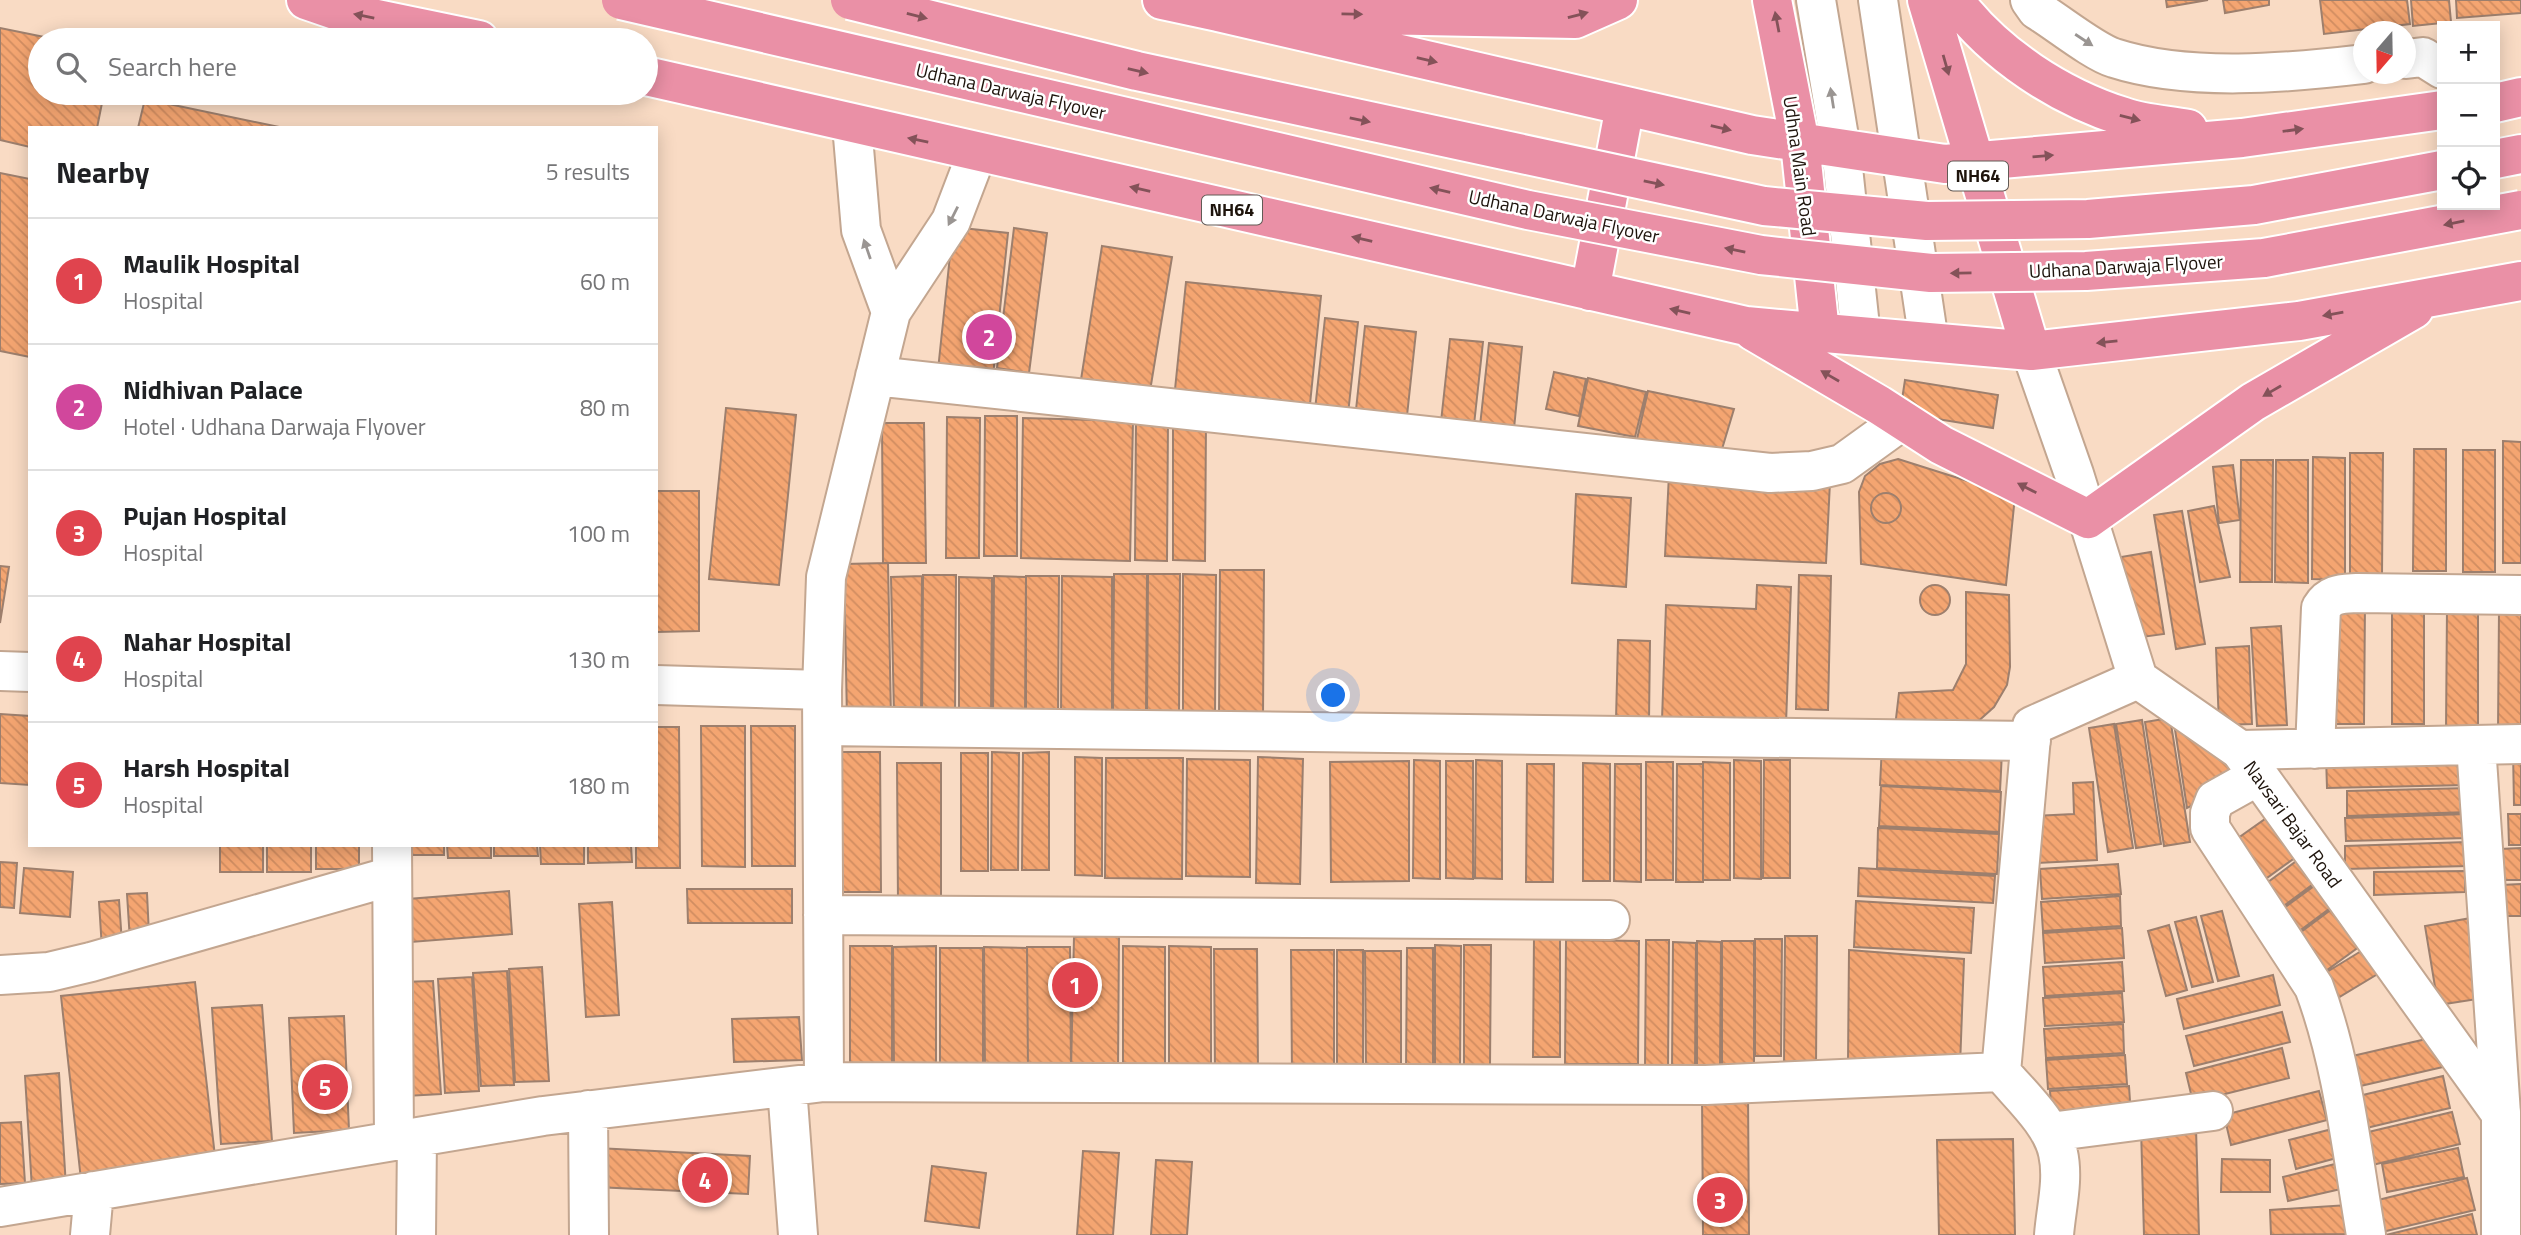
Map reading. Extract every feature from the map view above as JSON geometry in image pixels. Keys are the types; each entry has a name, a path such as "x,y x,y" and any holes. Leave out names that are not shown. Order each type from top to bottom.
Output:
{"highway":[{"path":"306,0 338,11 421,28"},
{"name":"Udhana Darwaja Flyover","path":"621,0 1528,210 1761,255 1931,273 2086,271 2264,258 2521,210"},
{"path":"850,0 1137,71 1764,206 1927,221 2088,219 2254,205 2437,171"},
{"path":"1162,0 1752,135 1945,164 2242,138 2437,111"},
{"path":"1217,12 1575,19 1618,0"},
{"name":"Udhna Main Road","path":"1772,0 1800,143 1819,332"},
{"name":"NH64","path":"658,79 1746,326 2031,351 1927,0"},
{"path":"1954,0 1966,16 2040,80 2125,117 2242,138"},
{"path":"1590,291 1625,106"},
{"path":"2500,158 2521,154"},
{"path":"2031,351 2299,321 2521,281"},
{"path":"1746,326 1941,445 2088,519 2253,402 2437,296"}],"street":[{"path":"1816,0 1841,149 1861,336"},
{"path":"1878,0 1930,342"},
{"path":"2030,0 2038,10 2112,58 2186,71 2292,72 2353,65"},
{"path":"2416,58 2423,57 2437,66"},
{"path":"852,125 861,230 891,313"},
{"path":"824,1082 822,708 826,578 891,313 951,221 978,153"},
{"path":"2031,351 2138,679 2032,726 2001,1072 2050,1132 2058,1151 2060,1173 2054,1235"},
{"path":"875,376 1770,473 1812,471 1842,464 1903,420"},
{"path":"2315,749 2321,608 2326,599 2334,595 2357,593 2521,595"},
{"path":"0,671 28,671"},
{"name":"Navsari Bajar Road","path":"2138,679 2249,763 2501,1114"},
{"path":"658,685 822,708 2031,741"},
{"path":"2366,1235 2343,1101 2322,1008 2314,986 2210,828 2214,800 2249,763 2315,749 2521,744"},
{"path":"2476,745 2501,1114 2501,1235"},
{"path":"0,975 49,972 91,962 392,861 405,1139 416,1235"},
{"path":"823,915 1610,920"},
{"path":"0,1207 588,1110 824,1082 1706,1085 2001,1072"},
{"path":"787,1087 798,1235"},
{"path":"588,1110 589,1235"},
{"path":"2050,1132 2213,1111"},
{"path":"90,1235 94,1191"}],"building":[{"path":"2166,0 2208,0 2167,7"},
{"path":"2223,0 2269,0 2269,5 2225,13"},
{"path":"2320,0 2407,0 2410,21 2353,21 2353,31 2324,34"},
{"path":"2411,0 2449,0 2451,21 2416,26 2416,21 2413,21"},
{"path":"2456,0 2521,0 2521,13 2457,18"},
{"path":"0,28 28,34 28,105 102,105 97,126 28,126 28,147 0,140"},
{"path":"144,105 174,105 274,126 138,126"},
{"path":"0,173 28,179 28,357 0,351"},
{"path":"953,227 1008,233 993,376 938,370"},
{"path":"1014,228 1047,233 1029,373 997,368"},
{"path":"1102,246 1172,257 1149,397 1080,386"},
{"path":"1186,282 1321,296 1309,414 1174,399"},
{"path":"1325,318 1358,322 1348,414 1315,410"},
{"path":"1365,326 1416,332 1406,425 1355,419"},
{"path":"1450,339 1483,342 1473,434 1440,431"},
{"path":"1489,343 1522,347 1513,439 1479,435"},
{"path":"1554,372 1586,379 1579,416 1546,409"},
{"path":"1588,378 1646,392 1635,437 1578,426"},
{"path":"1905,380 1998,395 1993,428 1900,413"},
{"path":"1648,391 1734,409 1719,459 1637,439"},
{"path":"726,408 796,415 779,585 709,579"},
{"path":"985,416 1017,416 1017,556 984,556"},
{"path":"947,417 980,418 979,558 946,558"},
{"path":"1023,418 1133,421 1130,561 1021,558"},
{"path":"1136,420 1168,420 1167,561 1135,560"},
{"path":"1173,421 1206,421 1205,561 1173,560"},
{"path":"882,423 924,423 926,563 883,563"},
{"path":"2503,441 2521,442 2521,563 2503,563"},
{"path":"2414,449 2446,449 2446,571 2413,571"},
{"path":"2463,450 2495,450 2495,572 2463,572"},
{"path":"2350,453 2383,453 2382,575 2350,575"},
{"path":"2313,457 2345,458 2345,580 2312,579"},
{"path":"1898,459 2015,496 2006,585 1861,564 1859,492 1865,476 1880,464"},
{"path":"2241,460 2273,460 2272,582 2240,582"},
{"path":"2276,460 2308,460 2308,583 2275,582"},
{"path":"2233,465 2240,520 2219,523 2213,467"},
{"path":"1669,474 1830,482 1826,563 1665,556"},
{"path":"658,491 699,491 699,631 658,632"},
{"path":"1886,493 1897,497 1901,508 1897,519 1886,523 1875,519 1871,508 1875,497"},
{"path":"1576,494 1631,498 1626,587 1572,583"},
{"path":"2214,506 2230,577 2200,582 2188,511"},
{"path":"2182,511 2205,644 2176,649 2154,515"},
{"path":"2151,552 2164,634 2135,638 2121,557"},
{"path":"888,563 891,719 847,720 844,564"},
{"path":"0,566 9,567 0,623"},
{"path":"1220,570 1264,570 1263,716 1219,716"},
{"path":"1114,574 1147,574 1146,714 1113,714"},
{"path":"1148,574 1180,574 1179,714 1147,714"},
{"path":"1183,574 1216,575 1215,714 1183,714"},
{"path":"923,575 956,575 955,715 922,715"},
{"path":"1799,575 1831,576 1828,710 1796,709"},
{"path":"922,576 921,716 894,715 891,577"},
{"path":"994,576 1026,577 1025,717 993,717"},
{"path":"1026,576 1059,576 1058,716 1026,716"},
{"path":"1062,576 1112,577 1112,716 1061,715"},
{"path":"959,577 992,578 991,717 959,717"},
{"path":"1757,585 1791,587 1786,724 1662,720 1666,605 1756,609"},
{"path":"1935,585 1946,589 1950,600 1946,611 1935,615 1924,611 1920,600 1924,589"},
{"path":"1966,592 2009,595 2010,667 2007,685 1994,707 1974,725 1895,727 1899,693 1953,690 1966,664"},
{"path":"2332,602 2365,602 2364,724 2332,724"},
{"path":"2392,602 2424,602 2424,724 2392,724"},
{"path":"2447,608 2478,608 2478,731 2446,731"},
{"path":"2499,611 2521,611 2521,733 2498,733"},
{"path":"2281,626 2287,725 2257,726 2251,628"},
{"path":"1618,640 1650,641 1649,721 1616,720"},
{"path":"2249,646 2252,724 2219,725 2216,648"},
{"path":"0,714 28,716 28,785 0,783"},
{"path":"2170,718 2190,842 2164,846 2145,722"},
{"path":"2142,720 2161,844 2136,848 2116,724"},
{"path":"2174,723 2250,776 2187,808"},
{"path":"2114,724 2133,848 2108,852 2089,728"},
{"path":"701,726 745,726 745,867 702,866"},
{"path":"751,726 795,726 795,866 752,866"},
{"path":"658,727 679,727 680,868 636,868 636,847 658,847"},
{"path":"1882,746 2002,752 2000,791 1880,785"},
{"path":"2468,750 2468,785 2327,788 2326,756"},
{"path":"2513,751 2521,751 2521,805 2514,805"},
{"path":"837,752 880,752 881,892 837,892"},
{"path":"992,752 1019,753 1018,870 991,870"},
{"path":"1049,752 1049,870 1022,870 1023,753"},
{"path":"961,753 988,753 988,871 961,871"},
{"path":"1075,757 1102,758 1102,876 1075,875"},
{"path":"1258,757 1303,759 1300,884 1256,883"},
{"path":"1106,758 1183,758 1182,879 1105,878"},
{"path":"1187,759 1250,760 1250,877 1186,876"},
{"path":"1414,760 1440,761 1440,879 1413,878"},
{"path":"1476,760 1502,761 1502,879 1475,878"},
{"path":"1734,760 1761,761 1761,879 1734,878"},
{"path":"1764,760 1790,760 1790,878 1763,878"},
{"path":"1409,761 1409,881 1331,882 1330,762"},
{"path":"1446,761 1473,761 1473,879 1446,878"},
{"path":"1646,762 1673,762 1673,880 1646,880"},
{"path":"1703,762 1730,763 1730,880 1703,880"},
{"path":"897,763 941,763 941,903 898,903"},
{"path":"1583,763 1610,764 1610,881 1583,881"},
{"path":"1527,764 1554,764 1553,882 1526,882"},
{"path":"1615,764 1641,764 1641,882 1614,881"},
{"path":"1677,764 1703,764 1703,882 1676,882"},
{"path":"2093,782 2097,860 2037,863 2034,816 2074,814 2073,783"},
{"path":"1881,786 2001,792 1999,832 1879,826"},
{"path":"2469,788 2470,812 2347,816 2347,791"},
{"path":"2275,812 2303,852 2253,888 2224,848"},
{"path":"2468,814 2468,838 2346,841 2345,818"},
{"path":"2508,814 2521,814 2521,845 2509,845"},
{"path":"1878,828 1999,834 1997,874 1877,868"},
{"path":"2467,842 2468,866 2345,869 2345,846"},
{"path":"220,847 263,847 263,872 220,872"},
{"path":"267,847 311,847 311,872 267,872"},
{"path":"316,847 359,847 359,869 316,869"},
{"path":"401,847 444,847 444,855 401,855"},
{"path":"447,847 491,847 491,858 448,858"},
{"path":"494,847 537,847 538,856 494,856"},
{"path":"540,847 584,847 584,864 541,864"},
{"path":"588,847 631,847 632,862 588,863"},
{"path":"2521,848 2521,880 2502,880 2500,849"},
{"path":"2303,856 2320,879 2277,911 2260,888"},
{"path":"0,862 17,863 14,908 0,907"},
{"path":"2118,864 2121,894 2042,899 2040,869"},
{"path":"24,868 73,872 70,917 20,913"},
{"path":"1859,868 1995,876 1993,903 1858,896"},
{"path":"2465,871 2465,892 2374,895 2374,872"},
{"path":"2321,881 2337,903 2294,935 2277,913"},
{"path":"2521,884 2521,916 2502,916 2501,885"},
{"path":"687,889 792,889 792,923 688,923"},
{"path":"509,891 512,934 411,942 408,899"},
{"path":"147,893 149,935 130,941 127,894"},
{"path":"2120,896 2121,926 2043,931 2041,902"},
{"path":"119,900 122,943 102,949 99,902"},
{"path":"1856,901 1974,908 1971,953 1854,947"},
{"path":"612,902 619,1015 586,1017 579,904"},
{"path":"2340,903 2367,941 2323,973 2297,935"},
{"path":"2222,911 2239,976 2218,981 2201,916"},
{"path":"2196,917 2213,982 2192,987 2175,922"},
{"path":"2471,918 2484,998 2438,1005 2425,926"},
{"path":"2169,925 2187,990 2166,996 2148,931"},
{"path":"2122,928 2124,958 2045,963 2043,933"},
{"path":"1119,935 1118,1070 1071,1070 1074,937"},
{"path":"1534,935 1560,935 1560,1057 1533,1057"},
{"path":"1785,936 1817,936 1816,1066 1784,1066"},
{"path":"1755,939 1782,939 1781,1056 1755,1056"},
{"path":"1566,940 1639,941 1638,1064 1565,1064"},
{"path":"1646,940 1669,940 1668,1069 1645,1069"},
{"path":"1697,941 1721,942 1720,1069 1697,1070"},
{"path":"1722,941 1754,941 1754,1072 1722,1071"},
{"path":"1673,942 1696,943 1695,1071 1672,1071"},
{"path":"1435,945 1461,946 1460,1067 1435,1067"},
{"path":"1464,945 1491,945 1490,1066 1464,1066"},
{"path":"2371,945 2386,969 2336,999 2322,975"},
{"path":"850,946 892,946 892,1070 850,1069"},
{"path":"936,946 936,1070 894,1070 893,947"},
{"path":"1123,946 1165,947 1165,1070 1123,1070"},
{"path":"1169,946 1211,947 1211,1070 1169,1070"},
{"path":"984,947 1027,948 1028,1071 985,1071"},
{"path":"1027,947 1070,947 1071,1070 1028,1070"},
{"path":"940,948 983,948 983,1071 940,1071"},
{"path":"1407,948 1433,948 1433,1070 1406,1070"},
{"path":"1214,949 1257,949 1258,1072 1215,1072"},
{"path":"1291,950 1334,950 1334,1073 1292,1073"},
{"path":"1337,950 1363,950 1363,1071 1337,1071"},
{"path":"1849,950 1964,959 1960,1066 1848,1062"},
{"path":"1365,951 1401,951 1401,1071 1366,1071"},
{"path":"2122,962 2124,991 2045,996 2043,967"},
{"path":"542,967 549,1081 515,1082 509,969"},
{"path":"507,971 514,1085 481,1086 473,973"},
{"path":"2273,975 2280,1005 2184,1029 2177,999"},
{"path":"472,977 479,1091 445,1093 438,979"},
{"path":"433,981 441,1094 406,1096 400,982"},
{"path":"195,982 216,1165 81,1180 61,996"},
{"path":"2122,993 2124,1022 2045,1026 2043,998"},
{"path":"262,1005 272,1141 221,1144 212,1008"},
{"path":"2282,1012 2290,1042 2194,1066 2186,1036"},
{"path":"344,1016 349,1130 294,1133 289,1018"},
{"path":"799,1017 802,1060 734,1062 732,1019"},
{"path":"2123,1024 2124,1053 2046,1058 2044,1029"},
{"path":"2435,1037 2443,1067 2356,1087 2348,1057"},
{"path":"2282,1048 2289,1078 2193,1102 2186,1073"},
{"path":"2125,1055 2127,1084 2048,1089 2046,1060"},
{"path":"59,1073 66,1187 32,1189 25,1076"},
{"path":"2443,1076 2450,1108 2358,1130 2350,1098"},
{"path":"2129,1086 2131,1116 2052,1121 2050,1091"},
{"path":"2319,1091 2327,1120 2231,1145 2224,1115"},
{"path":"1702,1093 1748,1093 1749,1235 1703,1235"},
{"path":"2452,1112 2460,1144 2368,1166 2360,1134"},
{"path":"21,1122 25,1183 0,1184 0,1123"},
{"path":"2141,1128 2196,1128 2199,1235 2144,1235"},
{"path":"2336,1128 2344,1156 2296,1169 2289,1140"},
{"path":"2013,1139 2015,1235 1939,1235 1937,1140"},
{"path":"597,1148 750,1156 748,1194 595,1187"},
{"path":"2458,1148 2464,1177 2387,1192 2382,1164"},
{"path":"1083,1151 1119,1153 1113,1235 1077,1235"},
{"path":"2222,1159 2270,1160 2270,1192 2221,1192"},
{"path":"1156,1160 1192,1162 1187,1235 1151,1235"},
{"path":"2335,1164 2341,1189 2288,1201 2283,1177"},
{"path":"932,1166 986,1173 979,1228 925,1221"},
{"path":"2467,1178 2475,1210 2382,1232 2374,1201"},
{"path":"2348,1205 2350,1234 2271,1235 2270,1210"},
{"path":"2472,1214 2477,1235 2386,1235"}],"place":[{"name":"Nidhivan Palace","path":"989,337"},
{"name":"Maulik Hospital","path":"1075,985"},
{"name":"Harsh Hospital","path":"325,1087"},
{"name":"Nahar Hospital","path":"705,1180"},
{"name":"Pujan Hospital","path":"1720,1200"}]}
